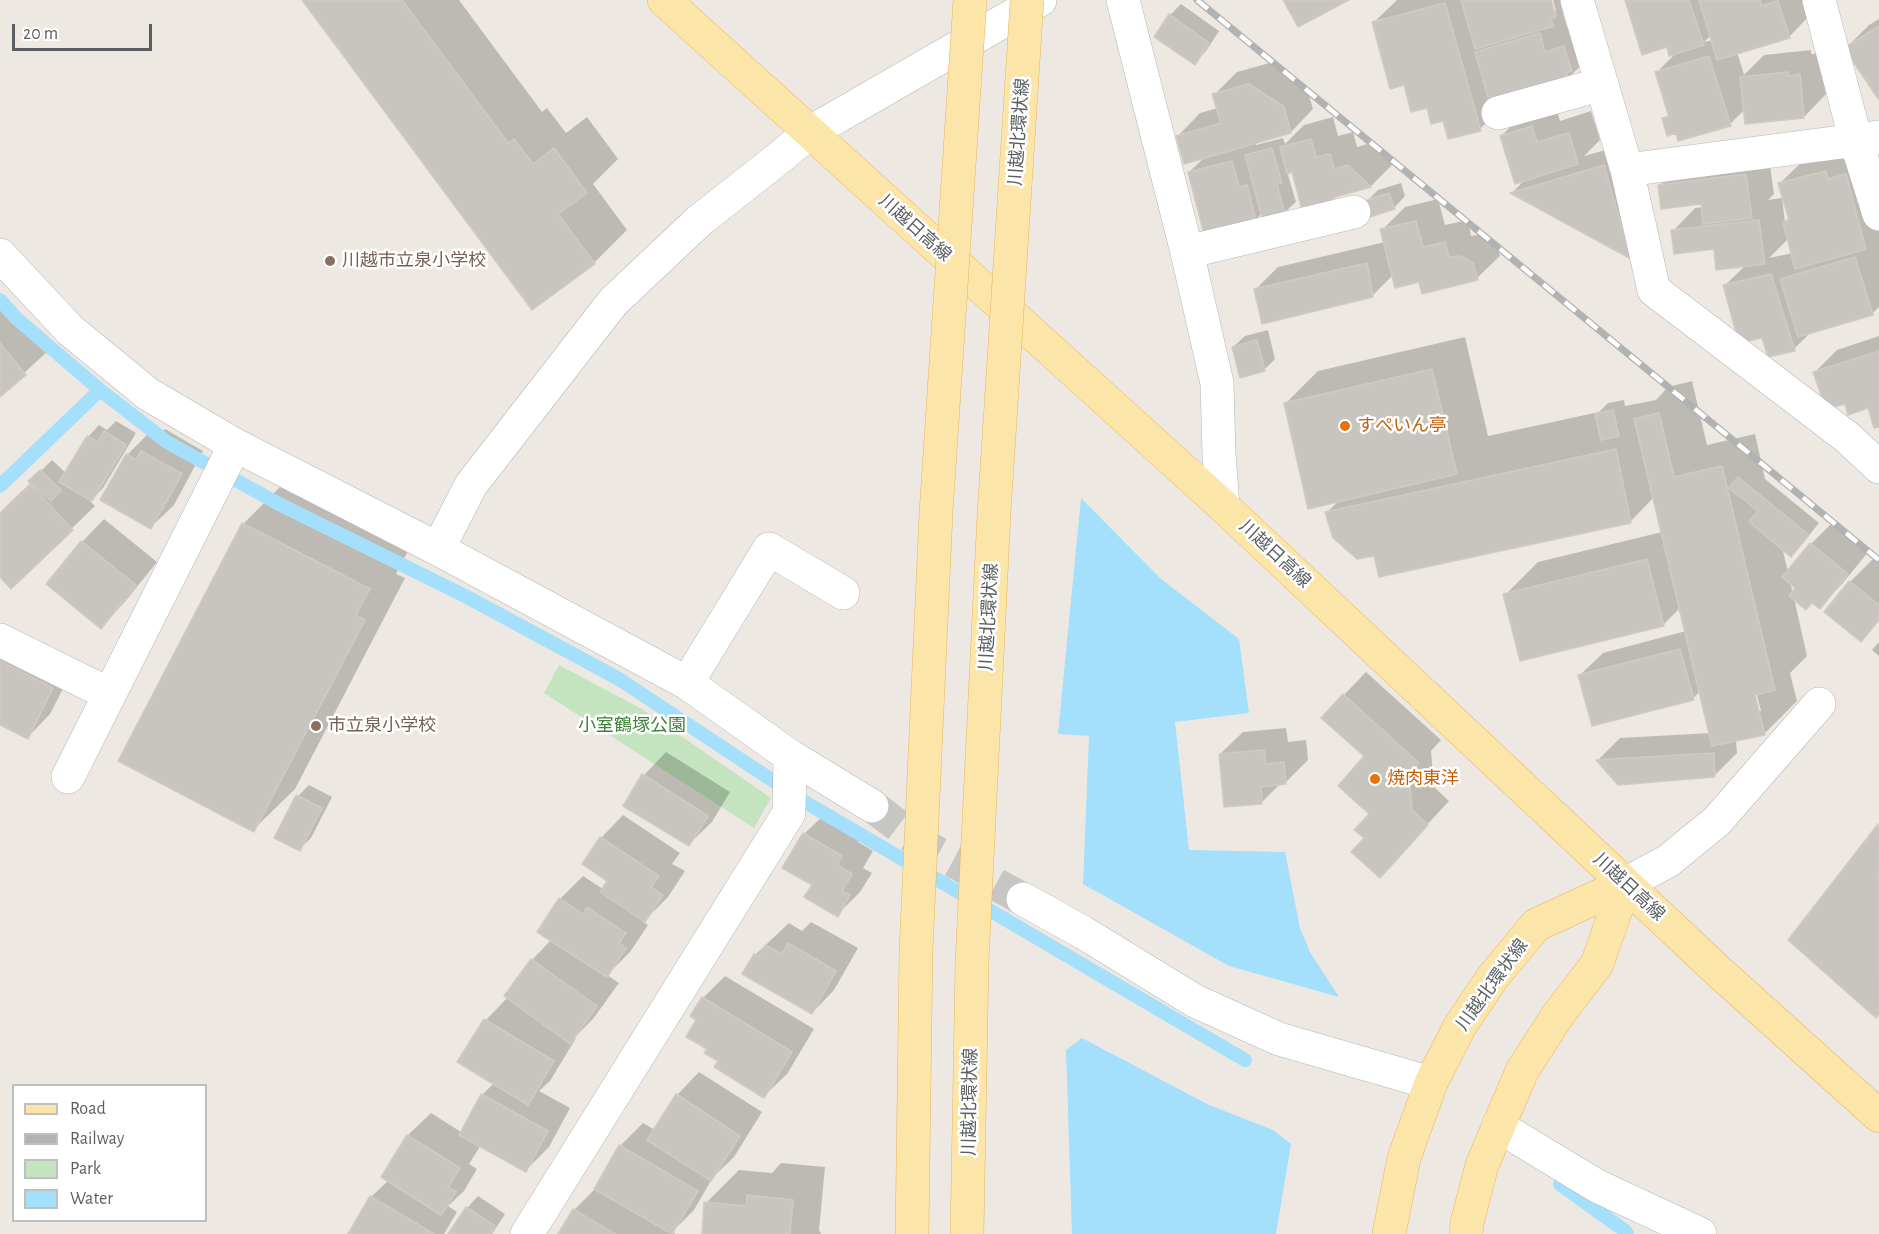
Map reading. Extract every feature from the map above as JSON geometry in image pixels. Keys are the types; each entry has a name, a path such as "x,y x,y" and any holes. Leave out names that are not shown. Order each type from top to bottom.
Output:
{"main road":[{"name":"川越日高線","path":"664,0 1223,506 1717,970 1879,1116"},
{"path":"912,1234 916,951 936,513 970,0"},
{"name":"川越北環状線","path":"967,1234 972,962 994,514 1028,0"},
{"path":"1466,1234 1482,1165 1522,1071 1558,1015 1597,963 1625,884"},
{"name":"川越北環状線","path":"1389,1234 1404,1158 1431,1083 1460,1026 1473,1006 1493,977 1536,925 1625,884"}],"street":[{"path":"438,549 471,485 613,302 699,220 809,133 1040,0"},
{"path":"1123,0 1187,252 1217,383 1223,506"},
{"path":"1577,0 1627,170 1654,290 1848,438 1879,467"},
{"path":"1819,0 1868,139 1879,214"},
{"path":"1498,113 1602,84"},
{"path":"1627,170 1868,139"},
{"path":"1187,252 1354,212"},
{"path":"0,255 70,330 148,394 235,446 438,549 687,683 790,756 872,806"},
{"path":"68,777 235,446"},
{"path":"687,683 769,549 843,593"},
{"path":"0,639 110,694"},
{"path":"1625,884 1668,861 1717,821 1819,704"},
{"path":"527,1234 789,813 790,756"},
{"path":"1023,899 1084,933 1195,1001 1279,1039 1431,1083"},
{"path":"1498,1126 1597,1186 1700,1234"}],"green space":[{"name":"小室鶴塚公園","path":"559,665 642,709 771,798 754,828 544,693"}],"water":[{"path":"1081,498 1161,579 1239,639 1249,713 1175,722 1189,850 1285,852 1300,928 1310,952 1339,997 1229,966 1083,884 1089,736 1058,734"},
{"path":"1082,1038 1209,1105 1273,1130 1291,1144 1276,1234 1072,1234 1066,1050"}],"building":[{"path":"302,0 402,0 508,143 514,139 533,164 554,148 587,193 558,214 595,264 532,310"},
{"path":"1283,0 1349,0 1298,27"},
{"path":"1461,0 1551,0 1556,17 1551,19 1554,26 1475,49"},
{"path":"1625,0 1689,0 1704,45 1669,56 1667,47 1642,55"},
{"path":"1699,0 1760,0 1761,6 1778,1 1790,38 1717,60"},
{"path":"1445,3 1481,131 1448,139 1443,121 1431,124 1427,108 1411,112 1404,85 1390,89 1372,22"},
{"path":"1169,14 1209,43 1195,65 1154,37"},
{"path":"1879,26 1879,100 1844,48"},
{"path":"1540,33 1545,52 1564,46 1572,71 1567,72 1569,80 1490,104 1475,52"},
{"path":"1709,56 1731,126 1678,141 1676,133 1667,136 1662,118 1669,117 1655,72"},
{"path":"1788,72 1789,76 1800,74 1804,118 1745,124 1740,77"},
{"path":"1249,84 1284,107 1291,133 1184,164 1176,136 1221,123 1212,94"},
{"path":"1532,126 1537,142 1569,133 1578,164 1515,184 1500,136"},
{"path":"1311,139 1316,157 1330,154 1334,169 1348,165 1371,187 1332,198 1333,202 1302,210 1292,172 1287,174 1280,147"},
{"path":"1272,148 1282,183 1277,184 1285,214 1263,221 1245,155"},
{"path":"1232,161 1239,187 1247,185 1256,221 1204,234 1188,172"},
{"path":"1604,165 1631,259 1510,193"},
{"path":"1826,171 1828,179 1846,174 1866,249 1795,269 1783,222 1789,220 1778,183"},
{"path":"1746,174 1752,218 1703,224 1701,204 1661,209 1658,185"},
{"path":"1389,193 1395,209 1370,217 1365,201"},
{"path":"1759,220 1765,264 1716,270 1714,249 1674,254 1671,230"},
{"path":"1416,221 1423,247 1445,242 1449,257 1460,256 1473,263 1478,280 1422,294 1419,282 1395,288 1380,229"},
{"path":"1855,257 1873,315 1798,337 1780,279"},
{"path":"1367,263 1373,297 1262,324 1254,289"},
{"path":"1771,274 1795,351 1768,357 1762,338 1739,343 1723,285"},
{"path":"1257,340 1265,371 1240,378 1232,347"},
{"path":"0,343 26,375 0,397"},
{"path":"1879,351 1879,427 1874,428 1868,408 1848,415 1845,404 1826,409 1813,372"},
{"path":"1432,369 1457,474 1308,509 1284,403"},
{"path":"1613,410 1619,436 1601,440 1595,414"},
{"path":"1659,413 1674,477 1722,466 1775,690 1755,695 1765,735 1712,746 1634,419"},
{"path":"104,431 126,445 92,501 59,482 87,436 98,442"},
{"path":"1616,449 1631,523 1379,577 1374,556 1357,559 1333,538 1325,512"},
{"path":"141,451 182,474 151,529 100,500 126,454 136,460"},
{"path":"40,470 61,490 51,501 28,481"},
{"path":"1738,477 1809,535 1791,557 1749,522 1758,511 1729,488"},
{"path":"30,484 73,530 11,589 0,577 0,513"},
{"path":"242,523 370,589 356,615 365,620 254,832 118,761"},
{"path":"81,541 136,585 101,629 46,584"},
{"path":"1810,543 1848,574 1820,609 1812,603 1806,610 1789,596 1795,588 1782,577"},
{"path":"1647,559 1664,626 1520,661 1503,594"},
{"path":"1849,581 1879,605 1879,620 1861,642 1824,612"},
{"path":"1680,649 1694,700 1592,726 1578,675"},
{"path":"0,661 53,688 28,739 0,725"},
{"path":"1343,694 1419,763 1409,775 1412,810 1428,825 1380,878 1351,852 1364,838 1354,830 1369,814 1338,786 1364,756 1321,718"},
{"path":"1264,750 1266,764 1284,762 1286,784 1261,787 1262,804 1224,807 1219,754"},
{"path":"1714,753 1715,777 1618,785 1596,760"},
{"path":"642,774 708,816 689,846 623,806"},
{"path":"296,795 322,808 300,851 274,838"},
{"path":"1878,824 1879,1014 1876,1018 1788,940"},
{"path":"803,833 842,856 837,865 852,874 842,891 850,895 838,917 804,897 812,885 782,868"},
{"path":"600,837 659,876 651,887 663,895 645,922 600,892 607,881 582,864"},
{"path":"559,898 583,914 587,907 626,933 619,943 626,948 607,977 537,932"},
{"path":"788,943 836,971 812,1014 742,974 754,954 759,956 765,945 782,954"},
{"path":"531,959 597,1006 570,1044 504,996"},
{"path":"702,997 792,1052 764,1098 714,1067 718,1061 704,1053 707,1049 686,1037 696,1020 690,1016"},
{"path":"484,1019 554,1061 528,1105 457,1062"},
{"path":"481,1094 548,1131 526,1172 459,1135"},
{"path":"676,1094 740,1136 711,1181 647,1140"},
{"path":"407,1135 460,1168 448,1187 456,1192 441,1215 381,1177"},
{"path":"619,1145 698,1191 672,1234 594,1189"},
{"path":"747,1195 793,1200 790,1234 702,1234 704,1202 746,1206"},
{"path":"370,1196 434,1234 348,1234"},
{"path":"466,1207 495,1226 490,1234 448,1234"},
{"path":"573,1209 615,1234 558,1234"}],"waterway":[{"path":"0,300 16,318 100,390 167,442 277,503 467,597 619,679 805,802 1245,1060"},
{"path":"0,486 100,390"},
{"path":"1560,1184 1627,1234"}],"tunnel":[{"path":"872,806 925,846 1023,899"}],"railway":[{"path":"1197,0 1879,560"}],"place":[{"name":"川越市立泉小学校","path":"330,261"},
{"name":"すぺいん亭","path":"1345,426"},
{"name":"市立泉小学校","path":"316,726"},
{"name":"焼肉東洋","path":"1375,779"}]}
